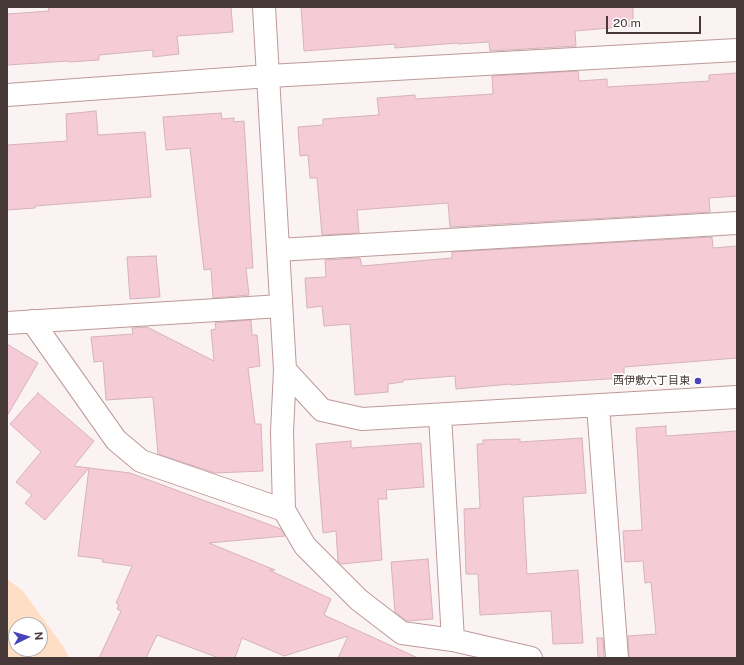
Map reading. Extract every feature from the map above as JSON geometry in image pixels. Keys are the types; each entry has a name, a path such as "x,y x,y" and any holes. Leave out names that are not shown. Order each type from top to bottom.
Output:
{"street":[{"path":"264,7 285,370 282,432 284,510 305,546 359,600 402,633 453,640 532,658"},
{"path":"7,95 268,76 737,50"},
{"path":"278,250 737,223"},
{"path":"7,323 281,306"},
{"path":"32,321 116,440 141,461 284,510"},
{"path":"285,370 322,410 362,419 737,397"},
{"path":"598,406 617,658"},
{"path":"440,415 453,640"}],"shaded area":[{"path":"7,579 22,590 42,617 8,617 8,657 48,657 48,626 63,646 69,658 7,658"}],"building":[{"path":"48,7 231,7 233,32 177,36 179,54 153,57 153,50 99,55 99,60 7,65 7,14 49,11"},
{"path":"301,7 633,7 633,26 575,31 576,46 490,51 489,42 395,48 395,44 304,51"},
{"path":"578,71 579,81 607,79 607,87 709,81 709,75 737,73 737,196 709,198 710,212 450,227 448,203 357,210 359,233 322,235 317,178 310,178 308,155 300,156 298,127 323,125 323,119 379,115 377,98 415,95 415,99 493,94 492,76"},
{"path":"96,111 98,135 145,132 151,197 35,206 35,208 7,210 7,145 67,141 66,114"},
{"path":"221,113 222,119 234,118 234,122 244,121 253,268 246,268 249,295 213,298 211,269 204,270 190,148 166,150 163,117"},
{"path":"712,237 713,248 737,246 737,358 624,367 624,378 511,384 456,389 455,376 403,380 403,382 388,384 388,392 355,395 350,324 324,326 322,306 307,308 305,278 326,277 325,260 360,258 362,266 452,258 452,252"},
{"path":"156,256 160,297 130,299 127,257"},
{"path":"251,320 252,335 257,335 260,366 248,368 255,424 261,424 263,471 215,473 158,454 153,397 106,400 103,361 94,362 91,337 133,334 132,328 147,327 214,361 211,330 216,329 215,323"},
{"path":"7,344 38,363 7,416"},
{"path":"38,393 94,441 74,466 89,468 45,520 25,503 32,495 16,482 41,452 10,424"},
{"path":"666,426 666,436 737,431 737,658 629,658 628,636 656,634 651,582 645,583 643,561 625,562 623,531 642,530 636,428"},
{"path":"582,438 586,493 523,497 527,574 578,570 583,643 553,644 551,611 480,615 478,574 466,574 464,509 480,508 477,444 483,444 483,440 520,439 520,442"},
{"path":"351,441 351,448 421,443 424,487 386,490 387,499 378,499 382,560 341,564 338,562 336,531 323,533 316,444"},
{"path":"89,468 130,473 281,529 285,536 209,543 275,570 269,570 331,599 324,615 418,658 338,658 348,636 284,656 242,638 235,658 219,658 157,635 146,658 99,658 121,611 117,609 119,605 116,603 132,566 102,562 103,559 78,556"},
{"path":"428,559 433,619 407,621 395,612 391,562"},
{"path":"597,638 603,638 604,658 598,658"}],"place":[{"name":"西伊敷六丁目東","path":"698,381"}]}
